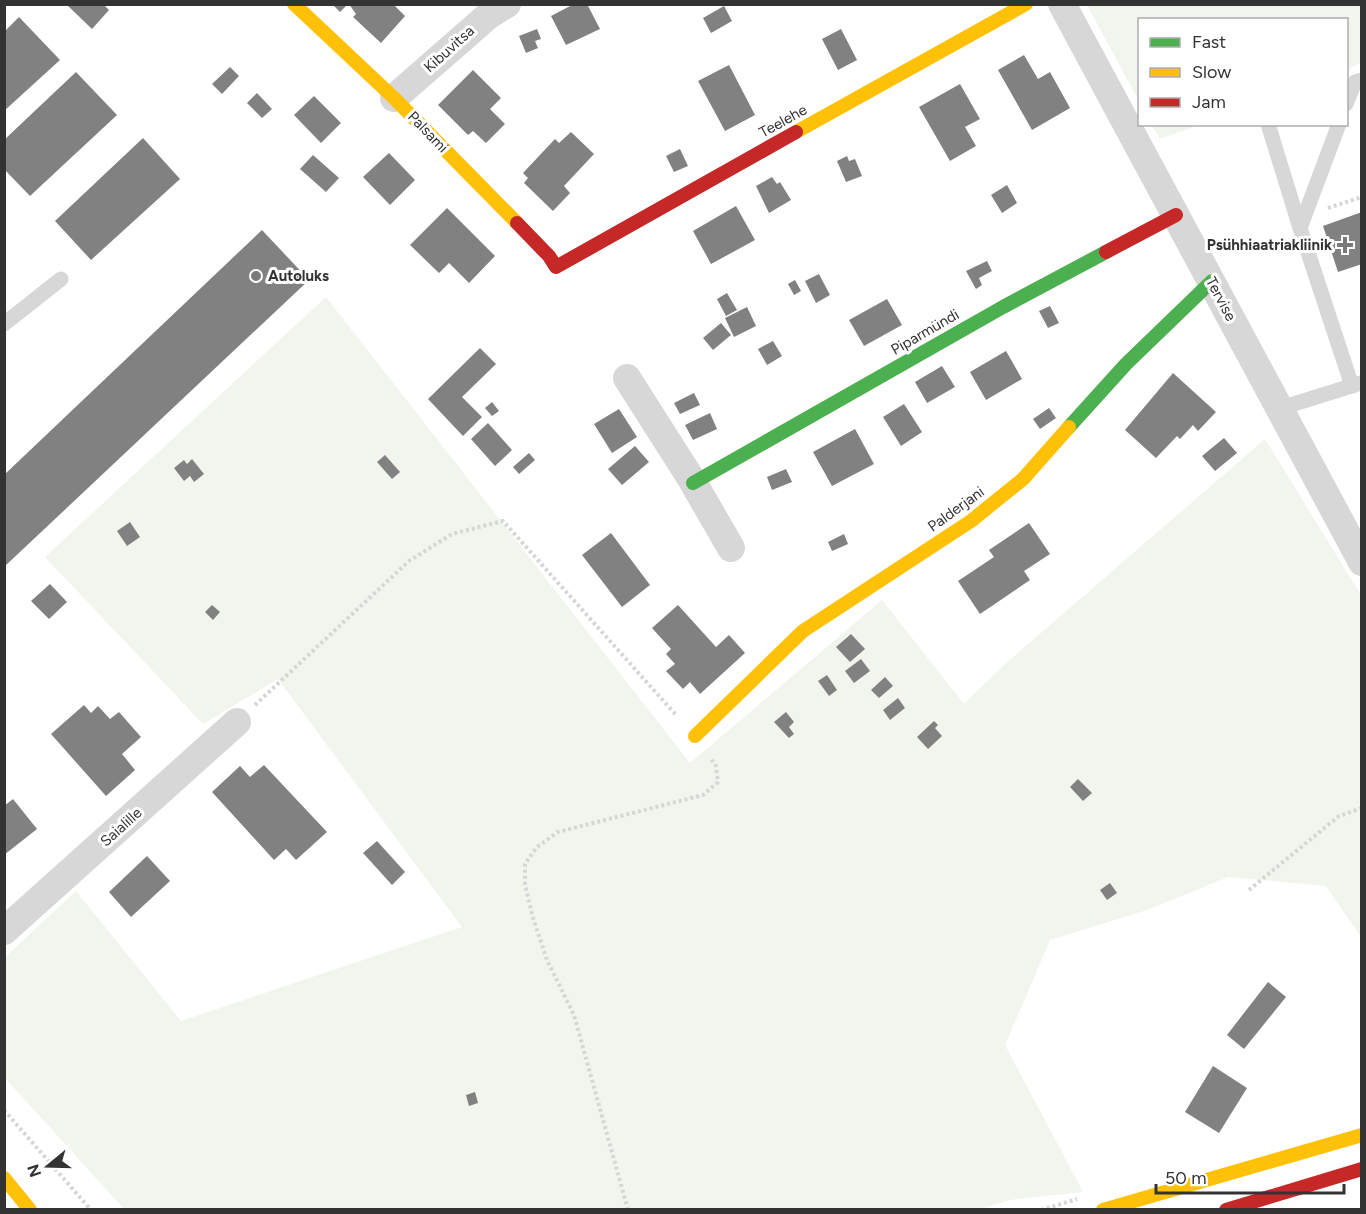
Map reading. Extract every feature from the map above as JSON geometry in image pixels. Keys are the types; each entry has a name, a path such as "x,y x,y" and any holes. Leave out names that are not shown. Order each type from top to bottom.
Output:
{"main road":[{"name":"Palsami","path":"294,4 394,98 549,256 556,267"},
{"name":"Teelehe","path":"556,267 1026,4"},
{"name":"Piparmündi","path":"693,483 1003,307 1176,215"},
{"name":"Palderjani","path":"695,736 803,631 971,521 1023,479 1126,364 1212,280"},
{"path":"1103,1209 1362,1135"},
{"path":"1226,1209 1362,1169"},
{"path":"4,1178 26,1204 34,1209"}],"street":[{"name":"Kibuvitsa","path":"394,98 489,15 507,4"},
{"name":"Tervise","path":"1062,4 1358,545"},
{"path":"627,378 731,548"},
{"name":"Saialille","path":"4,931 237,722"}],"lane":[{"path":"1348,101 1354,83"},
{"path":"1269,126 1357,385 1281,408"},
{"path":"1302,222 1338,126"},
{"path":"4,324 61,279"}],"path":[{"path":"1302,222 1362,197"},
{"path":"237,722 409,561 452,534 503,521 695,736 716,766 717,782 704,795 558,832 537,847 525,864 525,885 533,918 548,960 574,1015 628,1209"},
{"path":"1249,890 1339,816 1362,808"},
{"path":"4,1110 91,1209"}],"shaded area":[{"path":"1087,5 1361,5 1361,63 1348,69 1348,18 1138,18 1138,99"},
{"path":"1153,126 1195,126 1160,139"},
{"path":"326,297 690,763 882,600 964,704 1004,665 1265,439 1361,595 1361,937 1326,886 1228,877 1147,910 1050,940 1005,1045 1083,1192 1010,1200 977,1210 124,1209 5,1078 4,958 76,891 181,1021 462,927 278,679 203,724 45,557"}],"building":[{"path":"66,4 103,4 109,10 92,29"},
{"path":"349,4 393,4 405,16 381,43 353,17 356,14"},
{"path":"574,4 587,4 600,29 566,45 551,16"},
{"path":"333,5 347,5 340,12"},
{"path":"724,6 732,21 711,33 703,18"},
{"path":"19,17 60,60 4,111 4,32"},
{"path":"537,29 541,39 535,41 538,48 526,53 519,36"},
{"path":"841,29 857,60 838,70 822,39"},
{"path":"1024,55 1038,79 1050,72 1070,108 1032,130 998,70"},
{"path":"729,65 755,115 725,131 698,81"},
{"path":"230,67 239,76 222,94 212,84"},
{"path":"473,70 501,98 490,109 505,124 486,143 473,131 468,135 438,105"},
{"path":"76,72 117,115 30,196 4,169 4,140"},
{"path":"960,84 980,119 965,127 976,146 950,161 919,107"},
{"path":"257,93 272,109 262,118 247,103"},
{"path":"314,96 341,123 321,143 294,115"},
{"path":"571,132 594,154 564,186 570,193 553,211 524,183 528,178 523,173 555,139 559,143"},
{"path":"143,138 180,179 91,260 55,221"},
{"path":"680,149 688,166 674,172 666,156"},
{"path":"389,153 415,180 390,205 363,177"},
{"path":"313,155 339,178 326,192 300,169"},
{"path":"847,156 849,161 855,159 862,176 846,182 837,161"},
{"path":"772,177 777,184 780,182 791,200 769,213 756,186"},
{"path":"1007,185 1017,203 1002,213 991,195"},
{"path":"736,206 755,240 711,264 693,231"},
{"path":"447,208 495,256 469,283 449,263 439,273 410,245"},
{"name":"Psühhiaatriakliinik","path":"1362,212 1362,264 1338,272 1323,226"},
{"path":"262,230 309,280 4,567 4,475"},
{"path":"987,261 992,271 979,278 982,285 976,289 966,271"},
{"path":"819,274 830,295 816,303 805,281"},
{"path":"795,280 801,291 794,295 788,284"},
{"path":"727,293 737,310 726,316 717,299"},
{"path":"887,299 902,325 864,346 849,320"},
{"path":"1050,306 1059,323 1048,328 1039,311"},
{"path":"747,307 756,326 734,337 725,318"},
{"path":"721,323 731,335 713,350 703,338"},
{"path":"773,341 782,356 767,365 758,349"},
{"path":"480,348 496,364 462,397 482,417 463,436 428,399"},
{"path":"1006,351 1022,379 986,400 970,372"},
{"path":"942,366 955,387 927,403 915,382"},
{"path":"1173,373 1216,412 1198,431 1193,425 1180,439 1177,436 1156,458 1125,430"},
{"path":"694,393 700,405 680,414 674,403"},
{"path":"492,402 499,411 492,416 485,408"},
{"path":"904,404 922,432 901,446 883,417"},
{"path":"1049,408 1056,418 1040,429 1033,419"},
{"path":"619,409 637,437 612,453 594,424"},
{"path":"710,413 717,429 693,440 685,425"},
{"path":"488,423 512,450 495,466 471,439"},
{"path":"855,429 874,464 832,486 813,452"},
{"path":"1224,438 1237,453 1215,471 1202,456"},
{"path":"635,446 649,462 622,485 608,469"},
{"path":"529,453 535,460 519,474 513,467"},
{"path":"385,455 400,472 392,479 377,462"},
{"path":"192,459 204,474 194,482 190,476 184,481 174,468 184,460 187,464"},
{"path":"786,469 792,482 772,490 767,477"},
{"path":"130,522 140,537 127,546 117,531"},
{"path":"1029,523 1050,554 1024,571 1030,580 980,614 958,581 994,557 989,550"},
{"path":"611,533 650,585 622,607 582,555"},
{"path":"844,534 848,544 832,551 828,542"},
{"path":"50,584 67,602 49,619 31,601"},
{"path":"212,605 220,612 213,620 205,612"},
{"path":"678,605 716,647 729,635 745,653 700,694 690,682 683,689 666,671 675,664 666,654 671,649 652,628"},
{"path":"851,634 865,649 850,662 836,647"},
{"path":"861,659 870,671 854,683 845,671"},
{"path":"827,675 837,690 829,696 818,681"},
{"path":"885,677 893,686 879,698 871,690"},
{"path":"898,698 905,708 890,720 883,710"},
{"path":"84,705 91,713 98,706 110,719 119,712 141,737 122,754 135,770 106,796 51,734"},
{"path":"786,712 794,722 789,727 794,734 789,738 774,722"},
{"path":"934,721 938,725 935,728 942,736 928,749 917,737"},
{"path":"264,765 327,832 296,860 286,849 274,860 212,792 240,766 250,777"},
{"path":"1078,779 1092,793 1083,801 1070,787"},
{"path":"13,799 37,829 4,855 4,806"},
{"path":"377,841 405,872 392,885 363,853"},
{"path":"147,856 170,881 131,917 109,892"},
{"path":"1110,883 1117,893 1107,900 1100,890"},
{"path":"1268,982 1286,997 1244,1049 1227,1035"},
{"path":"1213,1066 1247,1088 1219,1133 1185,1112"},
{"path":"475,1092 478,1103 469,1106 466,1095"}],"traffic: fast":[{"path":"693,483 1003,307 1106,252"},
{"path":"1069,427 1126,364 1212,281"}],"traffic: slow":[{"path":"294,4 394,98 517,223"},
{"path":"796,132 1026,4"},
{"path":"695,736 803,631 971,521 1023,479 1069,427"},
{"path":"1103,1210 1362,1135"},
{"path":"4,1178 30,1210"}],"traffic: jam":[{"path":"517,223 549,256 556,267 796,132"},
{"path":"1106,252 1176,215"},
{"path":"1226,1210 1362,1169"}],"place":[{"name":"Psühhiaatriakliinik","path":"1345,245"},
{"name":"Autoluks","path":"256,276"}]}
